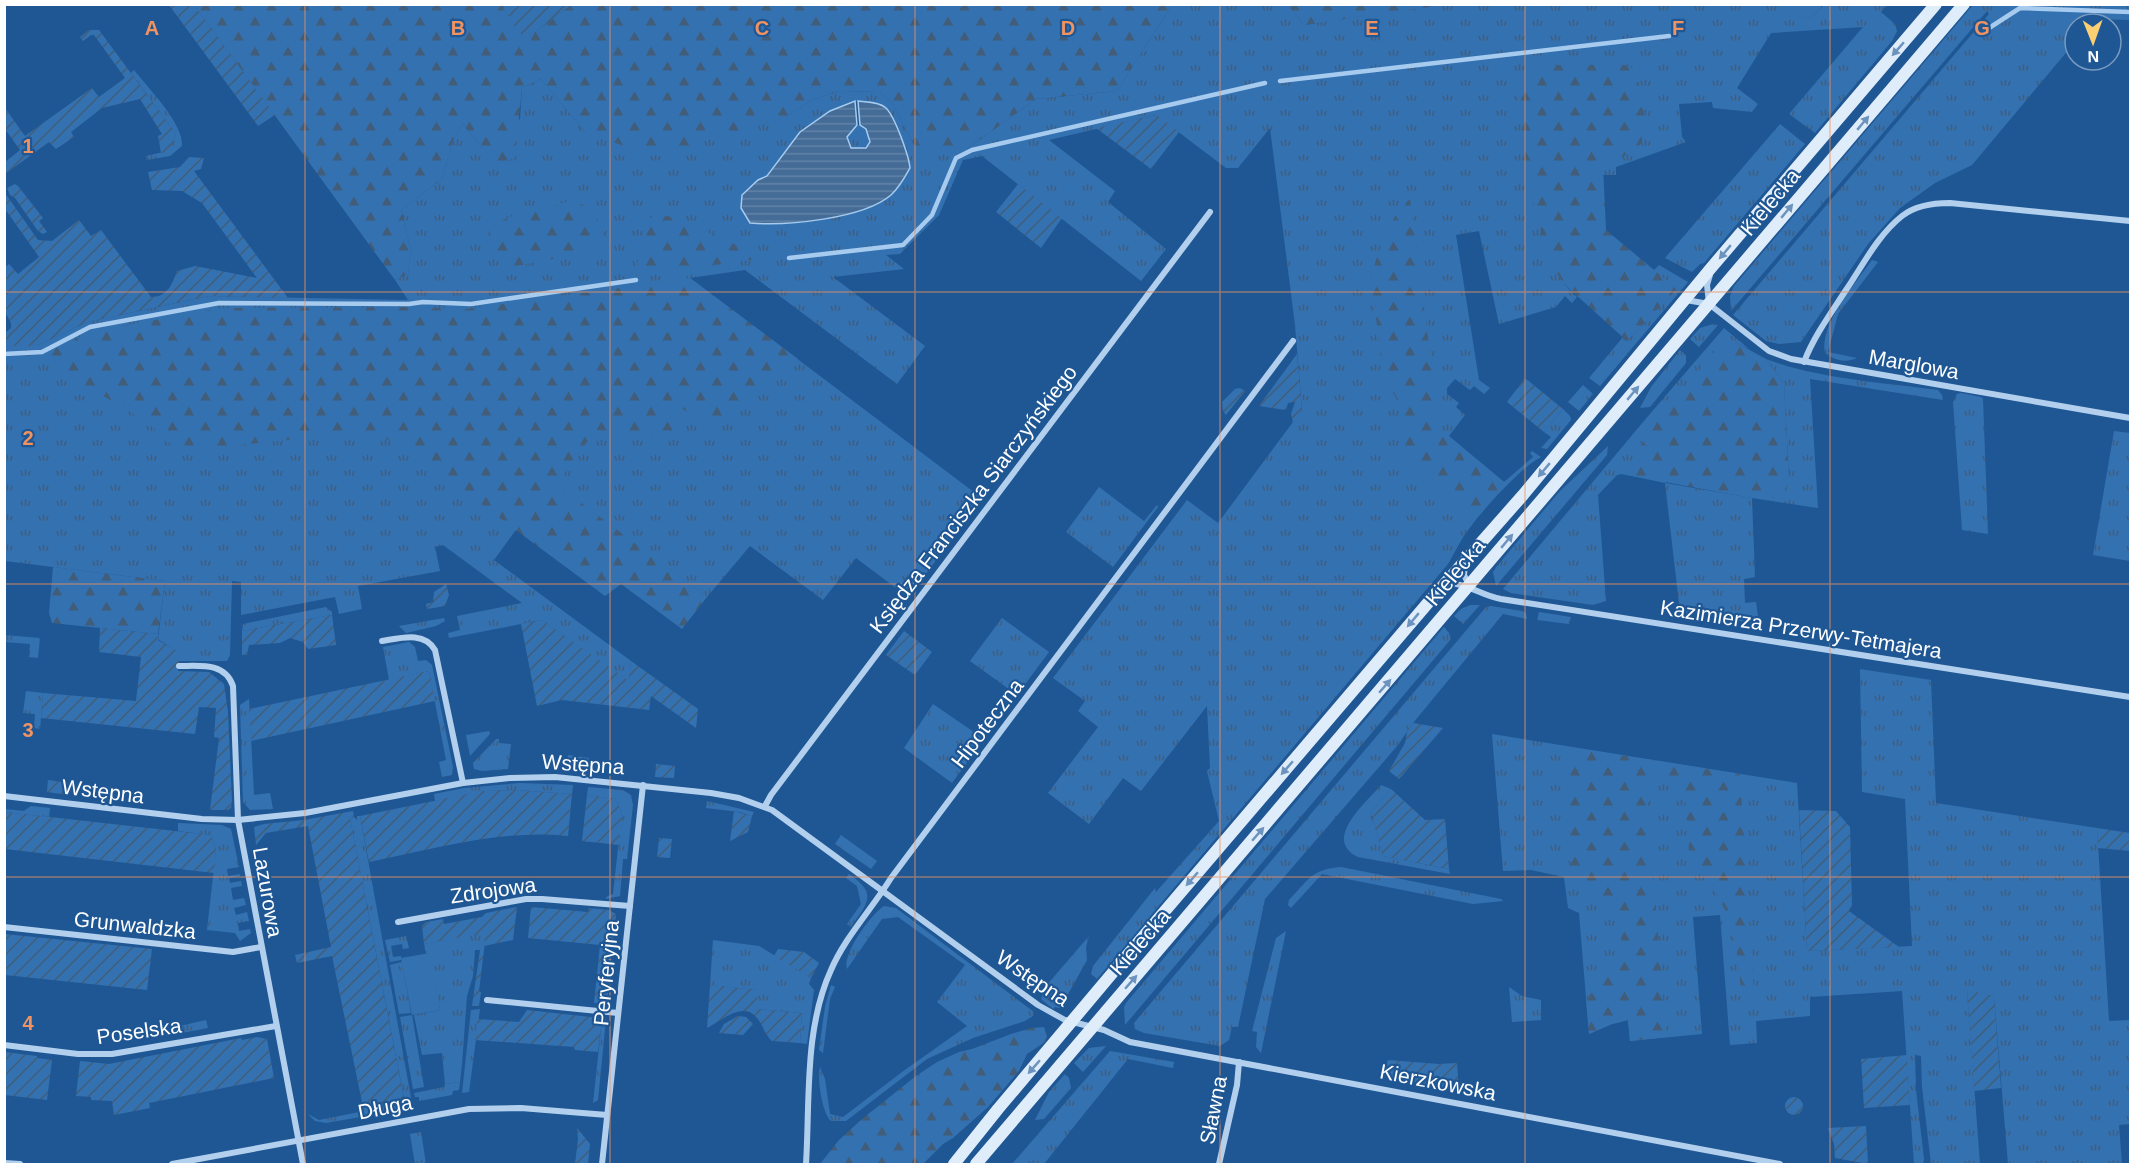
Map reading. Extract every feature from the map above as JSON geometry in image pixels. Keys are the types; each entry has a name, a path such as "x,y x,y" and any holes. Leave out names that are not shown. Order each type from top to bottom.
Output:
{"main road":[{"name":"Kielecka","path":"954,1164 1141,939 1523,495 1711,268 1936,4"},
{"name":"Kielecka","path":"976,1164 1964,4"}],"street":[{"path":"1804,362 1815,338 1874,247 1902,216 1913,209 1936,203 1950,203 2130,221"},
{"name":"Księdza Franciszka Siarczyńskiego","path":"765,806 792,766 1210,212"},
{"path":"1709,304 1707,285 1711,268"},
{"name":"Marglowa","path":"1686,300 1709,304 1769,351 1780,356 2130,418"},
{"name":"Hipoteczna","path":"806,1164 812,1046 820,996 839,953 891,878 1293,341"},
{"path":"1466,560 1464,575 1469,586"},
{"name":"Kazimierza Przerwy-Tetmajera","path":"1445,583 1469,586 1479,593 1501,599 2130,697"},
{"path":"382,641 418,637 429,641 435,650 463,783"},
{"name":"Lazurowa","path":"179,666 217,667 223,670 231,680 238,820 303,1164"},
{"name":"Wstępna","path":"4,796 192,818 238,820 305,813 463,783 510,778 555,777 728,795 772,810 1038,1005 1072,1023 1093,1027"},
{"name":"Peryferyjna","path":"602,1164 643,785"},
{"name":"Zdrojowa","path":"398,922 526,899 630,906"},
{"name":"Grunwaldzka","path":"4,927 233,952 261,947"},
{"path":"487,1000 618,1013"},
{"name":"Poselska","path":"4,1045 78,1054 112,1054 276,1026"},
{"name":"Kierzkowska","path":"1093,1027 1130,1042 1780,1164"},
{"name":"Sławna","path":"1220,1164 1237,1085 1239,1062"},
{"name":"Długa","path":"172,1164 469,1109 497,1107 607,1115"},
{"path":"4,1163 20,1164"}],"green space":[{"path":"1443,4 1788,5 1784,20 1812,17 1824,5 1888,4 1881,12 1895,24 1897,31 1892,41 1815,133 1789,114 1863,27 1771,33 1737,88 1758,104 1752,112 1713,108 1712,102 1679,104 1682,137 1686,142 1616,167 1616,175 1603,175 1603,166 1525,167 1563,283 1577,297 1572,303 1565,296 1556,307 1499,324 1479,231 1456,235 1479,380 1490,388 1484,394 1474,386 1470,390 1455,379 1447,388 1447,394 1459,403 1456,407 1465,415 1449,436 1504,482 1533,457 1530,453 1532,451 1541,457 1510,482 1487,507 1468,530 1448,564 1097,979 1091,974 1093,966 1155,888 1156,892 1219,821 1207,771 1210,768 1207,706 1141,791 1123,778 1089,824 1048,793 1098,727 1078,711 1085,701 1053,678 1187,500 1218,523 1302,410 1295,325 1270,128 1238,168 1226,168 1156,115 1049,140 1115,191 1108,202 1166,249 1141,281 982,156 963,160 939,215 900,254 886,255 904,269 833,277 925,346 897,384 745,270 690,278 983,499 908,597 856,558 823,600 750,546 707,597 573,498 515,531 494,560 631,661 629,682 542,620 449,638 448,633 460,630 457,616 522,603 443,545 435,547 440,571 358,586 362,609 339,614 335,597 241,615 241,582 232,581 230,655 227,661 179,661 179,653 158,639 165,581 5,561 5,346 36,346 87,322 209,296 408,300 395,280 408,274 411,250 401,210 442,179 453,140 463,124 482,148 520,119 522,88 541,79 586,133 786,117 810,101 839,91 880,92 893,104 914,145 968,148 1036,99 1117,91 1172,5 1288,5 1304,25","holes":["856,101 869,102 886,109 907,149 910,168 890,196 867,209 751,187 766,176 801,132 830,111"]},
{"path":"1788,4 1822,7 1812,17 1783,21"},
{"path":"169,5 194,5 275,115 258,126"},
{"path":"194,5 501,5 526,39 571,5 1172,5 1117,91 1036,99 968,148 945,152 914,145 893,104 880,92 839,91 810,101 786,117 654,156 586,133 541,79 522,88 515,158 500,163 482,148 463,124 453,140 442,179 401,210 411,250 408,274 395,280"},
{"path":"501,5 571,5 525,40"},
{"path":"1288,5 1443,5 1304,25"},
{"path":"1973,5 2130,5 2130,20 2123,20 2123,12 2063,12 2063,56 1972,165 1935,183 1900,208 1868,244 1801,342 1779,344 1766,341 1733,315 1989,14 1987,11 1731,311 1730,296 1734,286"},
{"path":"89,30 99,30 176,134 168,152 161,153 158,136 162,134 140,99 102,108 71,132 74,137 56,149 49,142 5,174 5,162 20,150 5,129 5,108 25,136 92,88 99,97 125,78 94,35 83,41 80,37"},
{"path":"1543,65 1625,65 1635,69 1644,110 1644,133 1642,142 1637,148 1603,166 1606,230 1677,289 1627,341 1563,283 1548,259 1524,167 1525,139 1518,89 1525,75"},
{"path":"134,70 164,106 177,127 182,146 170,156 147,160 146,156 168,151 176,134 131,73"},
{"path":"1157,115 1179,132 1151,169 1096,128"},
{"path":"862,124 868,133 869,145 862,148 851,148 847,137 855,126"},
{"path":"1780,124 1805,144 1704,263 1692,272 1665,258"},
{"path":"189,157 204,158 201,169 194,171 288,298 209,296 87,322 36,346 5,346 5,333 11,328 11,323 5,312 5,267 9,264 18,274 39,257 5,209 5,193 38,240 52,241 79,220 91,236 101,230 151,297 162,295 165,292 177,271 195,266 257,278 202,203 182,191 152,190 148,172 180,167"},
{"path":"15,184 43,218 39,221 47,232 43,234 38,231 15,198 10,195 7,188"},
{"path":"1018,184 1062,218 1041,248 996,212"},
{"path":"1410,199 1440,429 1504,482 1472,519 1402,458 1400,452 1404,432 1404,413 1383,374 1371,277 1392,222 1400,207"},
{"path":"571,201 590,207 602,227 603,240 595,251 506,268 495,256 490,247 489,231 498,222"},
{"path":"657,214 672,217 732,243 752,255 772,257 636,276 643,232 651,218"},
{"path":"1872,260 1878,262 1838,314 1828,352 1857,358 1845,361 1833,358 1825,353 1825,342 1833,317"},
{"path":"1659,265 1688,282 1600,386 1589,378 1623,337 1627,341 1676,289 1653,271"},
{"path":"690,278 798,359 718,426 682,409 668,440 596,430 556,484 707,597 682,629 621,584 605,596 470,496 375,431 229,446 183,455 146,421 37,357 94,331 220,308 466,309"},
{"path":"1713,324 1718,325 1699,347 1690,339 1700,328"},
{"path":"1724,328 1749,349 1735,342 1665,483 1622,474 1617,475 1598,495 1606,601 1593,605 1511,593 1503,589"},
{"path":"1735,342 1766,359 1784,383 1789,478 1784,495 1779,498 1751,498 1622,474 1656,423 1718,348"},
{"path":"1680,350 1686,355 1686,363 1650,407 1640,408 1651,387"},
{"path":"1297,354 1302,410 1293,423 1291,414 1295,402 1288,403 1286,410 1259,406"},
{"path":"1766,359 1829,375 1938,390 1942,395 1943,400 1810,379 1818,508 1752,498 1769,498 1789,478 1784,383"},
{"path":"1525,378 1563,409 1544,432 1507,402"},
{"path":"1583,385 1593,394 1579,411 1568,402"},
{"path":"1240,388 1245,391 1226,415 1222,402 1235,389"},
{"path":"1957,394 1983,399 1988,534 1962,530 1953,402"},
{"path":"1563,409 1571,420 1547,449 1541,448 1551,437 1544,432"},
{"path":"2114,431 2130,433 2130,561 2093,555"},
{"path":"1608,446 1607,455 1496,586 1493,572 1497,566 1560,491"},
{"path":"1665,483 1752,498 1755,577 1744,579 1745,603 1756,602 1759,624 1680,612"},
{"path":"1099,487 1144,521 1157,505 1158,507 1113,567 1066,532"},
{"path":"53,567 165,581 158,634 52,623 49,613"},
{"path":"446,584 449,595 445,606 427,609 426,604 433,602 434,592"},
{"path":"1470,605 1480,605 1463,624 1454,616 1461,609"},
{"path":"326,607 332,615 242,631 243,624"},
{"path":"1486,607 1522,611 1526,613 1527,619 1503,614 1413,723 1398,745 1265,899 1238,1027 1232,1027 1229,1040 1220,1046 1144,1033 1135,1029 1134,1023"},
{"path":"1539,612 1571,617 1569,624 1537,620"},
{"path":"332,615 336,645 308,649 303,642 290,638 280,643 249,645 247,655 242,655 242,631"},
{"path":"444,618 445,621 436,626 406,633 399,626"},
{"path":"1002,618 1049,652 1017,695 970,661"},
{"path":"542,620 629,681 631,661 698,709 696,728 651,696 649,710 562,700 537,706 521,624"},
{"path":"1444,627 1451,639 1125,1025 1124,1007 1126,1003"},
{"path":"100,628 158,634 158,640 180,653 178,671 209,672 224,684 228,712 231,808 210,810 219,738 214,737 216,708 199,707 195,734 41,718 43,693 136,701 141,657 99,652"},
{"path":"904,631 932,652 915,675 886,655"},
{"path":"4,635 40,638 38,658 29,657 30,644 5,642"},
{"path":"409,642 415,647 418,661 426,660 432,665 453,767 452,775 442,777 439,762 446,760 429,671 389,680 383,647"},
{"path":"1860,669 1931,680 1936,803 2097,828 2109,1021 2130,1020 2130,1124 2119,1125 2122,1164 2008,1164 1994,996 1967,991 1980,1164 1931,1164 1922,1087 1921,1056 1915,1055 1916,1090 1924,1159 1923,1164 1914,1164 1902,991 1810,997 1810,1016 1756,1021 1757,1043 1730,1045 1720,915 1693,917 1702,1034 1630,1041 1628,1020 1589,1034 1579,913 1568,908 1564,877 1531,870 1503,871 1492,734 1797,783 1807,951 1912,946 1905,799 1862,792"},
{"path":"429,671 435,701 251,741 249,709"},
{"path":"26,691 43,693 40,729 34,728 35,714 23,713"},
{"path":"249,699 254,795 270,793 273,809 250,810 243,802 240,705"},
{"path":"933,704 984,739 952,783 904,748"},
{"path":"1413,723 1443,728 1399,779 1389,771"},
{"path":"489,731 490,734 470,756 466,735"},
{"path":"496,739 499,739 499,743 511,744 508,769 482,771 474,769 473,763"},
{"path":"1563,746 1740,774 1754,994 1741,989 1734,930 1710,880 1690,868 1684,779 1646,779 1666,1037 1630,1041 1628,1020 1589,1034 1586,999 1618,964 1622,945 1618,924 1602,909 1585,879 1572,878"},
{"path":"568,755 589,758 587,770 566,768"},
{"path":"656,764 675,766 674,778 655,777"},
{"path":"48,780 70,783 69,795 47,792"},
{"path":"520,783 573,785 572,794 515,790 485,791 435,801 434,794 464,788"},
{"path":"85,784 112,787 111,800 83,796"},
{"path":"1381,785 1391,789 1371,812 1383,856 1449,869 1450,874 1358,857 1348,849 1344,841 1350,821"},
{"path":"588,787 623,790 631,795 633,805 627,859 623,859 620,896 606,899 613,894 622,812 615,799 587,795"},
{"path":"1391,789 1425,820 1445,819 1449,869 1383,856 1371,812"},
{"path":"515,790 572,794 568,836 518,835 493,838 369,862 360,816 483,791"},
{"path":"587,795 615,799 622,812 619,845 582,841"},
{"path":"707,801 754,812 752,816 740,812 706,808"},
{"path":"31,806 50,808 49,817 5,812 5,809 24,811"},
{"path":"1799,810 1836,811 1850,827 1852,905 1849,911 1899,947 1807,951"},
{"path":"353,811 354,817 350,818 405,1104 364,1112 332,956 297,963 295,955 331,947 308,826 266,833 256,845 254,827"},
{"path":"734,811 752,816 748,832 730,841"},
{"path":"5,812 211,835 216,850 214,873 5,849"},
{"path":"357,816 360,816 412,1103 405,1104 400,1110 326,1123 315,1121 308,1114 319,1120 405,1103 350,818 354,817 357,820"},
{"path":"178,823 222,825 231,829 239,867 227,869 228,876 240,874 240,876 229,878 230,883 241,881 242,886 231,888 233,900 244,898 246,905 234,908 236,915 247,912 249,921 238,923 239,931 250,929 251,933 240,941 235,933 207,930 216,850 211,835 178,831"},
{"path":"2097,828 2130,833 2130,851 2098,848"},
{"path":"841,835 877,861 871,869 835,844"},
{"path":"659,838 672,839 670,858 657,857"},
{"path":"1341,867 1503,901 1473,904 1322,874 1291,908 1288,905 1289,900 1311,877 1323,870"},
{"path":"849,874 864,887 867,893 865,905 851,927 847,924 861,904 857,886 846,878"},
{"path":"884,906 896,908 1034,1012 1033,1016 1025,1021 973,1038 927,1059 846,1121 831,1121 825,1111 821,1096 820,1067 825,1079 830,1114 843,1117 967,1026 937,1002 965,965 898,917 882,919 847,969 853,945 872,917"},
{"path":"517,907 513,940 484,946 485,933 424,944 422,926 426,922 443,919 444,924 482,917 486,913"},
{"path":"531,907 588,912 589,908 609,910 616,914 607,1003 594,1003 600,945 528,938"},
{"path":"1286,931 1261,1053 1256,1047 1257,1032 1252,1031 1276,938"},
{"path":"486,932 484,950 475,950 473,976 467,996 462,1064 443,1064 442,1053 422,1055 414,1015 440,1010 429,953 426,954 424,944"},
{"path":"5,934 152,949 147,990 5,975"},
{"path":"406,936 409,948 403,949 402,944 391,946 393,957 401,956 401,960 390,962 385,940"},
{"path":"1089,936 1086,947 1087,960 1062,1005 1053,1009 1041,999 1046,986"},
{"path":"713,940 759,946 811,978 809,984 814,990 807,1044 800,1043 802,1013 757,1009 757,990 710,985"},
{"path":"778,949 804,952 819,963 811,978 774,956"},
{"path":"480,950 484,950 479,1006 472,1006"},
{"path":"430,953 440,1010 412,1015 401,958"},
{"path":"402,962 411,1013 399,1014 390,965"},
{"path":"710,985 758,990 757,1009 802,1013 800,1043 772,1041 756,1017 744,1011 731,1014 707,1028"},
{"path":"831,985 835,987 830,999 823,1053 819,1050 825,1007"},
{"path":"1509,987 1522,996 1541,1000 1541,1020 1512,1022"},
{"path":"1967,990 1994,996 2001,1088 1974,1091"},
{"path":"480,1009 469,1092 462,1093 471,1010"},
{"path":"527,1010 600,1018 602,1020 598,1052 575,1050 574,1047 475,1040 477,1019 519,1022"},
{"path":"412,1015 424,1087 413,1089 400,1017"},
{"path":"599,1016 606,1019 598,1100 593,1103 602,1020"},
{"path":"738,1016 746,1017 753,1024 743,1035 719,1033 724,1024"},
{"path":"206,1020 208,1028 166,1036 167,1029"},
{"path":"1044,1027 1047,1037 1045,1042 1027,1054 1019,1071 988,1107 943,1144 923,1164 820,1164 839,1140 862,1119 937,1062 1011,1034"},
{"path":"257,1037 267,1039 274,1078 149,1103 150,1108 114,1115 112,1101 91,1100 91,1097 76,1096 80,1061 109,1064 241,1038 242,1040"},
{"path":"1106,1046 1083,1072 1074,1063 1089,1048"},
{"path":"1110,1051 1174,1062 1173,1068 1128,1059 1044,1164 1012,1164"},
{"path":"5,1052 52,1060 47,1100 5,1095"},
{"path":"1907,1055 1910,1105 1864,1108 1861,1059"},
{"path":"1388,1060 1457,1063 1459,1091 1383,1076"},
{"path":"443,1064 462,1064 460,1082 445,1084"},
{"path":"1065,1074 1069,1078 1071,1088 1044,1119 1035,1120 1049,1092"},
{"path":"460,1082 459,1090 453,1091 452,1095 419,1101 419,1097 415,1097 414,1093"},
{"path":"1790,1097 1798,1097 1803,1102 1801,1113 1790,1115 1785,1110 1785,1102"},
{"path":"1866,1126 1868,1164 1835,1158 1834,1144 1828,1128"},
{"path":"577,1128 590,1144 588,1164 575,1164"},
{"path":"421,1132 426,1164 415,1164 410,1134"}],"shaded area":[{"path":"855,101 857,125 847,137 851,148 866,148 870,142 866,129 860,125 858,101 883,106 893,119 910,168 897,189 878,203 844,215 803,222 750,223 741,208 742,195 758,180 767,176 800,132 830,111"}],"waterway":[{"path":"1986,30 2020,8 2130,12"},
{"path":"1280,81 1669,36"},
{"path":"789,258 903,245 932,215 956,158 972,150 1265,83"},
{"path":"4,354 42,352 90,327 219,303 409,304 423,302 471,304 636,280"}]}
